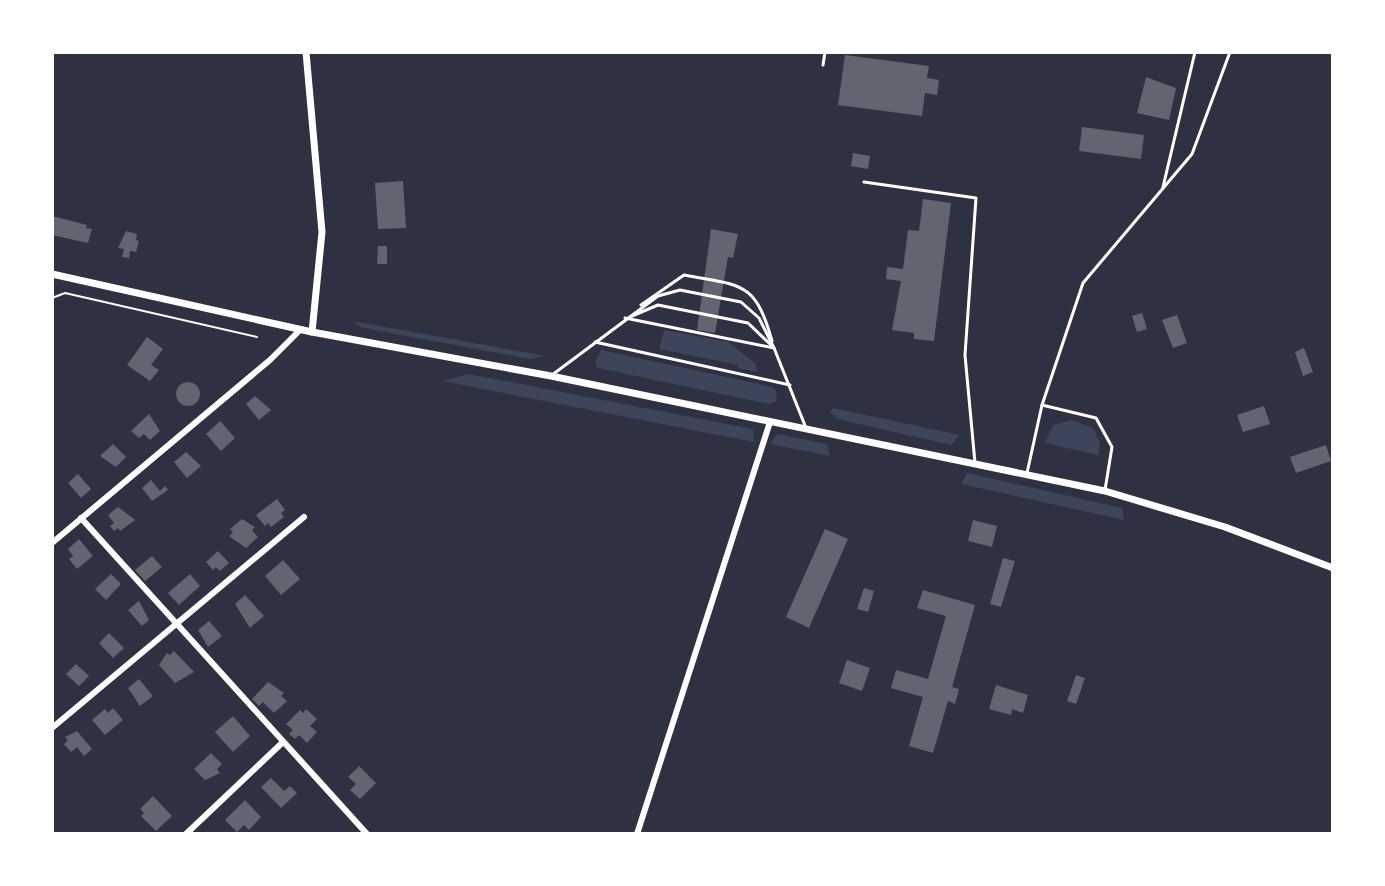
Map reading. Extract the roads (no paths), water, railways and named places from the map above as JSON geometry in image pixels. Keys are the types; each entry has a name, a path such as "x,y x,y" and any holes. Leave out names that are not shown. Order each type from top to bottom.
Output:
{"street":[{"path":"306,52 322,232 312,332"},
{"path":"52,274 300,330 551,376 1105,491 1225,527 1333,568"},
{"path":"52,543 270,360 300,330"},
{"path":"637,834 770,422"},
{"path":"52,728 304,517"},
{"path":"81,518 368,833"},
{"path":"186,834 283,742"}],"lane":[{"path":"823,65 825,52"},
{"path":"1162,191 1195,52"},
{"path":"1026,475 1042,405 1083,283 1192,154 1230,52"},
{"path":"864,182 976,198 965,355 975,463"},
{"path":"551,376 663,287 684,275 742,286 762,306 774,348"},
{"path":"625,318 658,296 680,290 741,302 759,318 806,428"},
{"path":"625,318 658,305 748,323 774,348"},
{"path":"625,318 774,348"},
{"path":"594,342 790,385"},
{"path":"1042,405 1096,418 1112,447 1105,491"}]}
